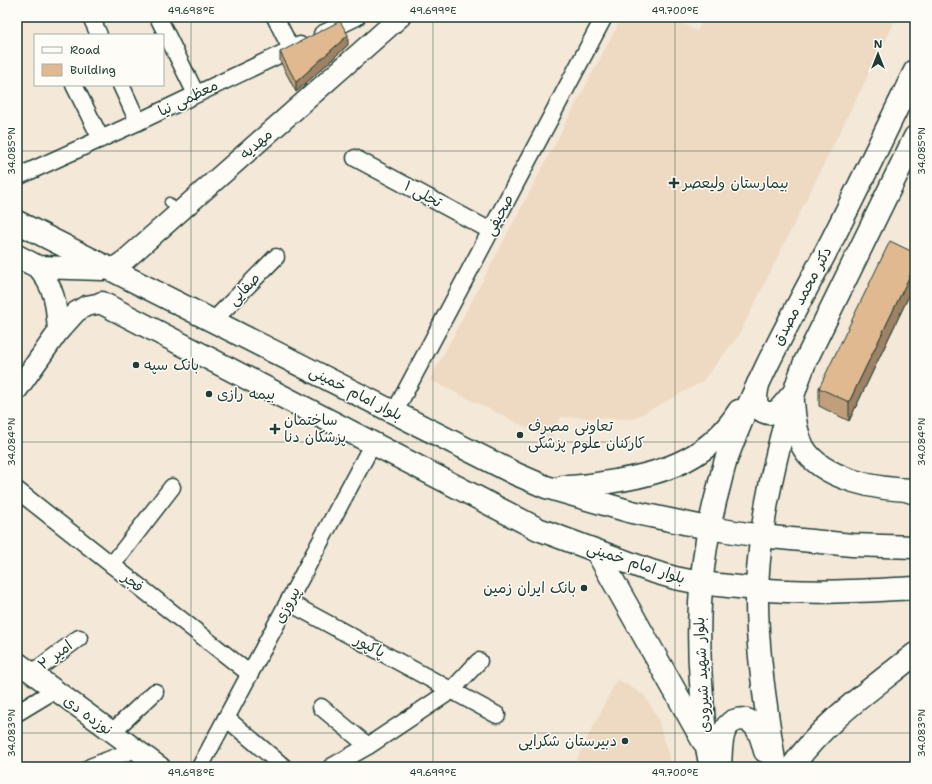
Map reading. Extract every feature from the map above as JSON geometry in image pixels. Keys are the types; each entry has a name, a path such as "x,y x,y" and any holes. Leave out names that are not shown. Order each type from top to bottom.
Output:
{"main road":[{"name":"دکتر محمد مصدق","path":"708,528 727,458 758,382 831,241 915,71"},
{"name":"دکتر محمد مصدق","path":"757,589 761,536 771,480 792,395 820,330 915,137"},
{"name":"بلوار امام خمینی","path":"17,222 394,413 516,474 546,487 632,512 708,528 761,536 852,545 915,547"},
{"path":"17,256 38,267 111,270"},
{"name":"بلوار امام خمینی","path":"102,303 538,529 651,571 700,583 781,591 850,591 915,588"},
{"path":"758,382 756,401 758,408 764,412 771,413 778,410 792,395"},
{"path":"546,487 572,487 599,484 652,474 677,465 698,454 715,440 734,419 758,382"},
{"path":"792,395 795,426 803,446 818,464 838,475 871,485 913,490"},
{"name":"بلوار شهید شیرودی","path":"708,528 700,583 699,608 700,666 709,758"},
{"path":"597,552 709,758"},
{"path":"757,589 760,662 774,767"},
{"path":"792,767 815,738 840,714 915,654"},
{"path":"720,767 725,730 729,723 736,719 745,720 754,724 761,737 771,767"}],"street":[{"path":"91,17 99,34"},
{"path":"158,17 196,94"},
{"path":"275,17 291,49"},
{"name":"معظمی نیا","path":"19,172 138,122 357,17"},
{"name":"مهدیه","path":"111,270 124,260 173,207 400,17"},
{"name":"صحیفی","path":"394,413 604,17"},
{"path":"74,86 100,139"},
{"path":"121,86 138,122"},
{"name":"تجلی ١","path":"355,158 491,230"},
{"name":"صفایی","path":"213,321 276,257"},
{"path":"38,267 48,281 56,299 58,332"},
{"path":"17,390 58,332 80,308 102,303"},
{"name":"پیروزی","path":"200,767 373,443"},
{"path":"112,565 172,487"},
{"name":"فجر","path":"17,490 250,674"},
{"name":"پاکپور","path":"288,602 497,715"},
{"name":"امیر ۲","path":"24,668 79,638"},
{"path":"331,767 368,746 452,690 479,661"},
{"name":"نوزده دی","path":"24,668 160,767"},
{"path":"17,713 55,690"},
{"path":"112,732 155,692"},
{"path":"320,707 368,746"},
{"path":"226,718 284,767"},
{"path":"90,767 136,750"}],"shaded area":[{"name":"بیمارستان ولیعصر","path":"622,17 670,17 697,31 704,17 897,17 739,335 702,382 633,419 561,417 550,439 430,380"},
{"name":"دبیرستان شکرایی","path":"617,679 644,695 657,716 672,767 573,767"}],"building":[{"path":"340,21 348,35 296,82 280,52"},
{"path":"890,241 915,253 915,265 849,402 819,388"}],"place":[{"name":"بیمارستان ولیعصر","path":"674,183"},
{"name":"بانک سپه","path":"136,365"},
{"name":"بیمه رازی","path":"209,394"},
{"name":"ساختمان پزشکان دنا","path":"275,429"},
{"name":"تعاونی مصرف کارکنان علوم پزشکی","path":"520,435"},
{"name":"بانک ایران زمین","path":"584,588"},
{"name":"دبیرستان شکرایی","path":"625,741"}]}
